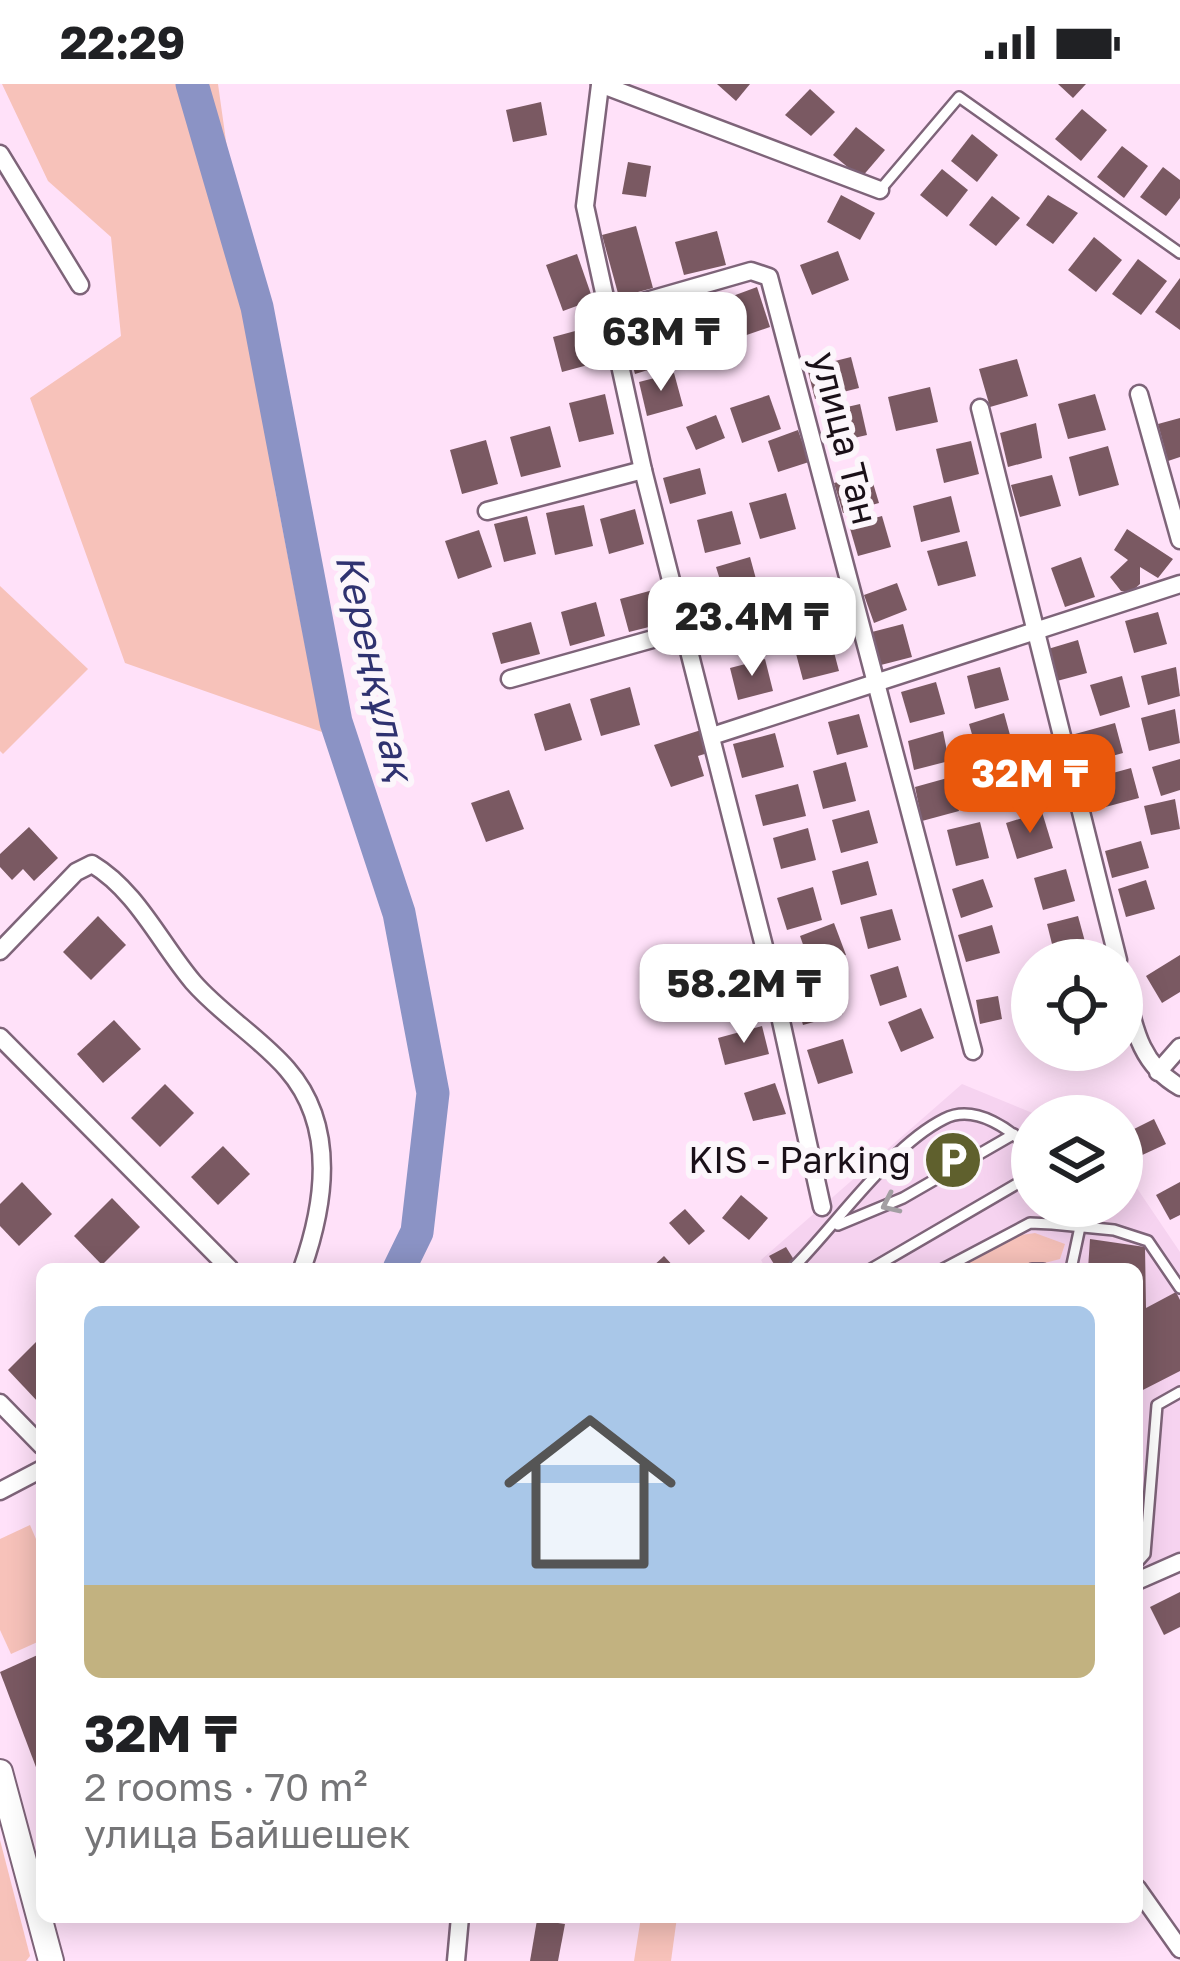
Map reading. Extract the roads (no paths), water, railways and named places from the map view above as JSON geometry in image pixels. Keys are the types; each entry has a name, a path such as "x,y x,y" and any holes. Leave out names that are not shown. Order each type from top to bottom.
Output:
{"street":[{"path":"822,1207 712,736 643,470 585,206 600,85 880,190"},
{"path":"0,154 80,285"},
{"name":"улица Тан","path":"608,312 751,272 769,277 973,1052"},
{"path":"1139,394 1180,540"},
{"path":"980,408 1032,634 1112,939"},
{"path":"487,511 643,470"},
{"path":"712,736 1180,584"},
{"path":"510,679 685,631"},
{"path":"0,951 76,872 92,864 139,908 191,980 286,1068 304,1092 314,1114 323,1174 318,1224 304,1263"},
{"path":"0,1037 224,1263"},
{"path":"1158,1072 1180,1047"},
{"path":"1143,1052 1158,1072 1180,1087"},
{"path":"0,1403 36,1440"},
{"path":"0,1491 36,1472"},
{"path":"1143,1578 1180,1562"},
{"path":"0,1772 5,1814 36,1911"},
{"path":"17,1848 36,1840"},
{"path":"1143,1897 1180,1949"},
{"path":"40,1923 51,1961"},
{"path":"456,1961 459,1923"}],"lane":[{"path":"880,190 959,97 1180,253"},
{"path":"798,1263 902,1153 945,1118 968,1113 1011,1132"},
{"path":"834,1227 903,1198 1011,1136"},
{"path":"881,1263 1011,1187"},
{"path":"822,1207 834,1227"},
{"path":"955,1263 1023,1227"},
{"path":"1072,1263 1080,1227 1114,1230 1148,1241 1180,1288"},
{"path":"1143,1556 1157,1405 1180,1392"}],"waterway":[{"name":"Кереңқұлақ","path":"192,84 257,307 336,722 399,913 433,1093 417,1232 402,1263"}],"place":[{"name":"KIS - Parking","path":"953,1160"}]}
